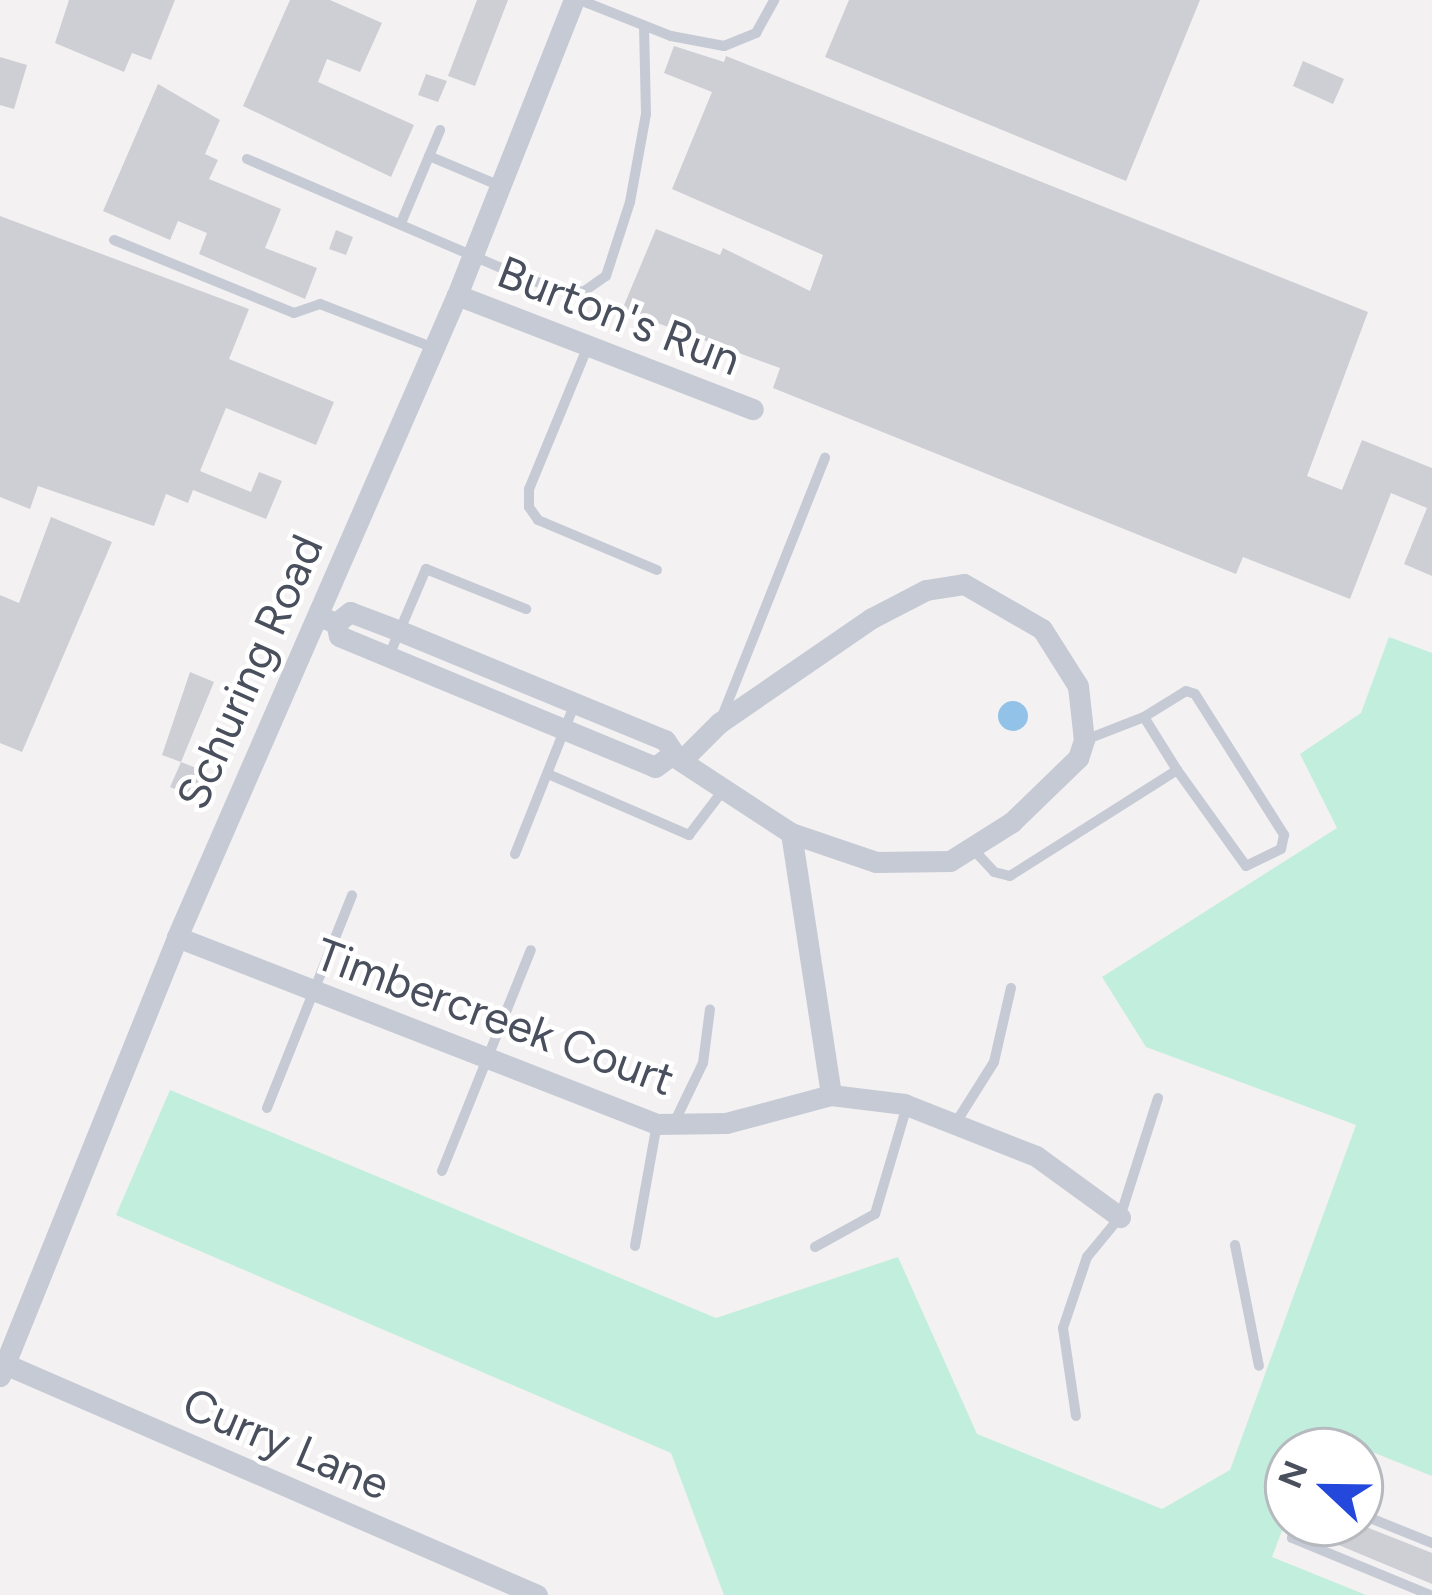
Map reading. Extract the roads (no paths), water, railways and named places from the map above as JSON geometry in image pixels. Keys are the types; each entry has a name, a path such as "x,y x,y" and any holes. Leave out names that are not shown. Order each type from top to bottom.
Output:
{"street":[{"name":"Schuring Road","path":"2,1370 10,1321 177,937 327,619 577,0"},
{"name":"Burton's Run","path":"457,295 753,410"},
{"path":"400,631 350,612 327,619 339,636 655,767 676,758 872,618 926,590 964,584 1042,628 1078,686 1084,740 1078,758 1012,823 971,848 915,867 790,833 676,758 665,740 400,631"},
{"path":"790,833 831,1095"},
{"name":"Timbercreek Court","path":"177,937 488,1062 665,1125 727,1123 831,1095 908,1106 1036,1156 1120,1217"},
{"name":"Curry Lane","path":"2,1370 537,1595"}],"lane":[{"path":"577,0 644,26 724,46 756,33 775,0"},
{"path":"247,159 473,254 583,292 607,276 646,114 644,26"},
{"path":"401,223 440,130"},
{"path":"429,156 500,186"},
{"path":"114,240 294,313 320,304 434,347"},
{"path":"588,346 529,488 529,507 538,520 658,569"},
{"path":"719,723 825,458"},
{"path":"388,658 425,568 526,609"},
{"path":"1084,740 1144,717 1186,691 1196,694 1284,835 1281,849 1246,866 1144,717"},
{"path":"515,854 575,703"},
{"path":"971,848 994,872 1010,876 1178,770"},
{"path":"548,774 689,835 724,788"},
{"path":"267,1108 352,895"},
{"path":"442,1172 532,950"},
{"path":"955,1124 994,1062 1011,988"},
{"path":"635,1246 665,1125 704,1063 710,1010"},
{"path":"1076,1416 1064,1328 1087,1258 1120,1217 1158,1098"},
{"path":"814,1246 875,1214 908,1106"},
{"path":"1235,1245 1258,1366"},
{"path":"1384,1524 1432,1544"},
{"path":"1314,1547 1430,1595"}],"water":[{"path":"1013,701 1024,705 1028,716 1024,727 1013,731 1002,727 998,716 1002,705"}]}
